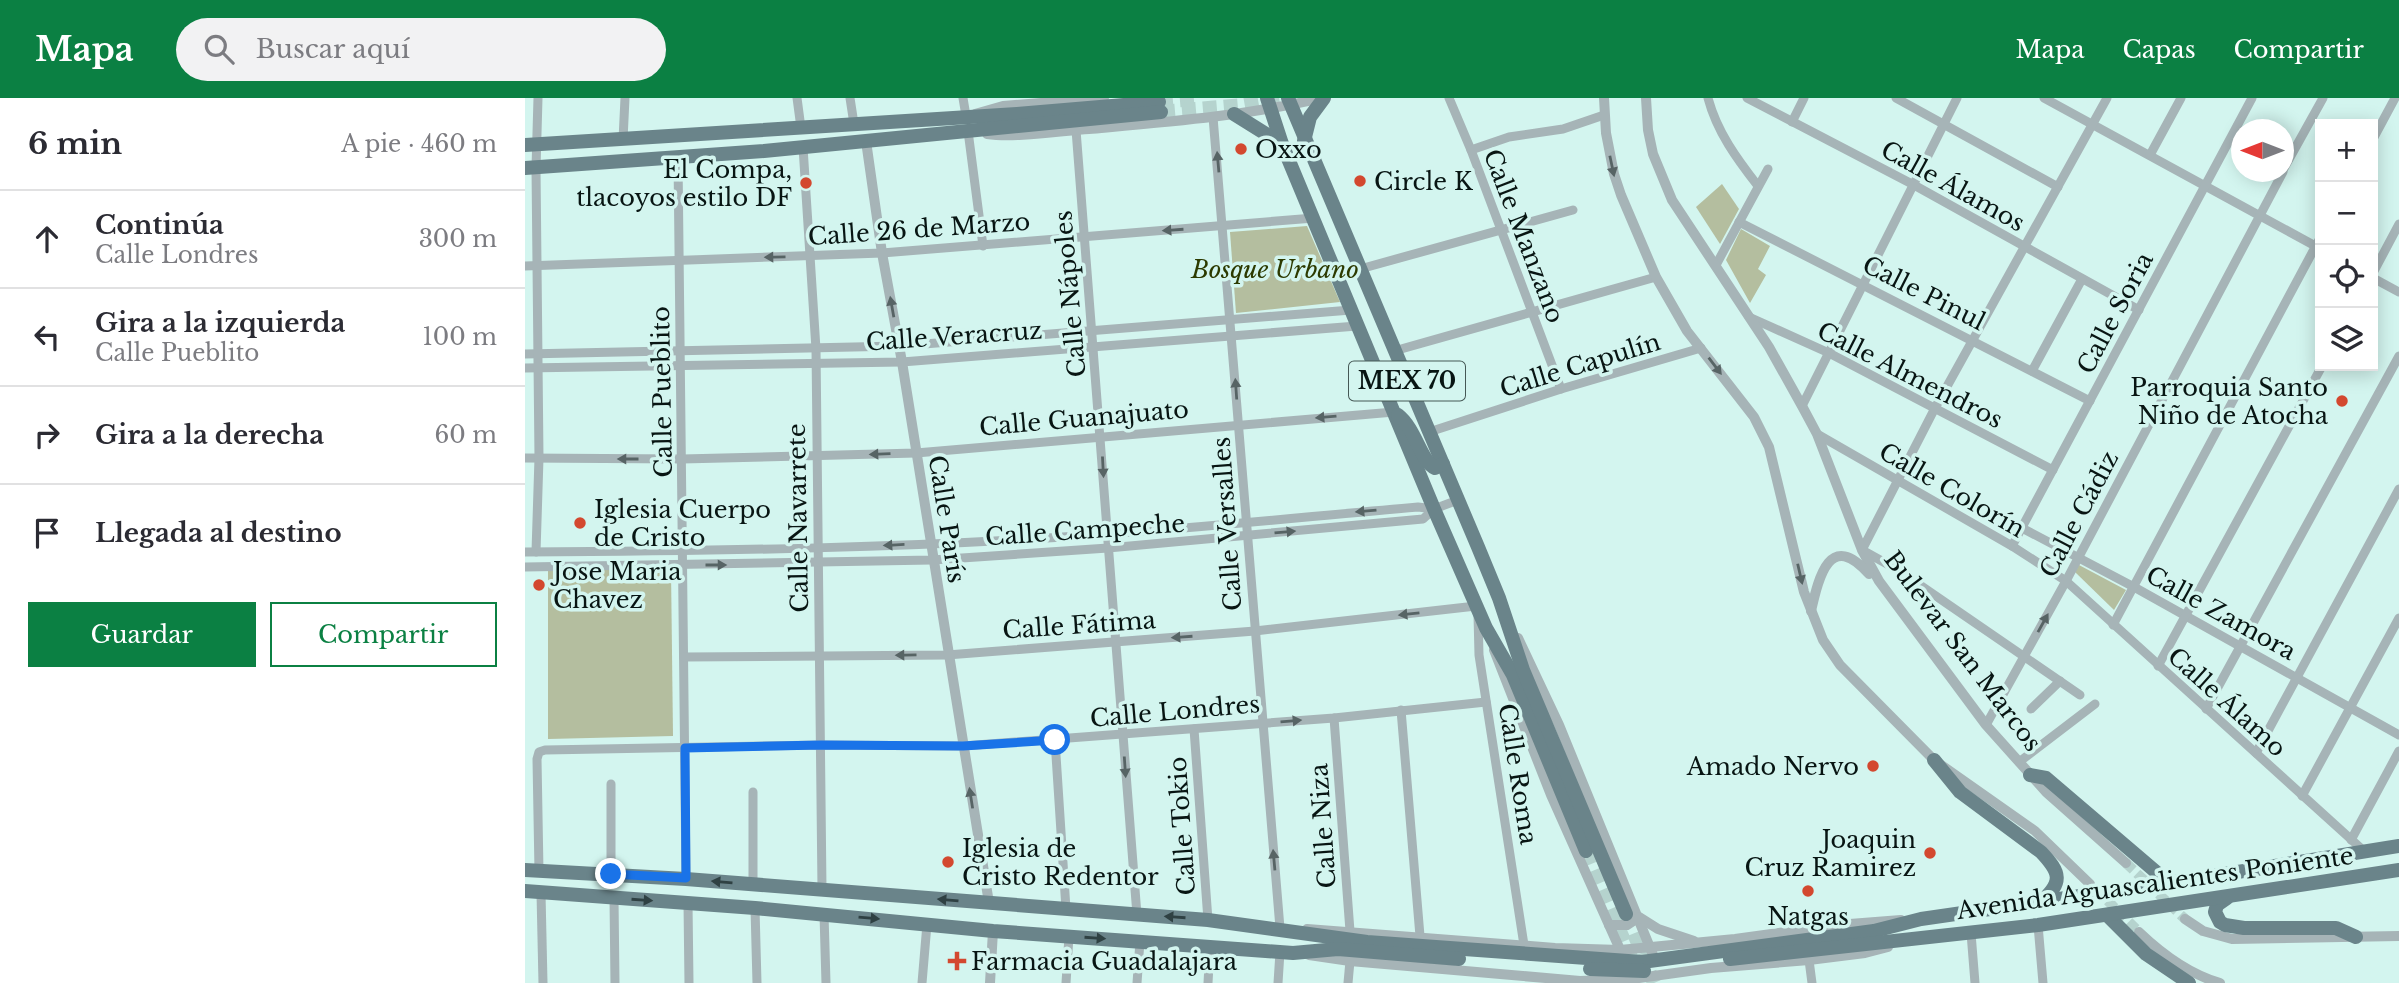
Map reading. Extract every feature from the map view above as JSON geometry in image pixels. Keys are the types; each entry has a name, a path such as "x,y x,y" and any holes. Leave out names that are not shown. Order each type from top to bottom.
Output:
{"main road":[{"path":"1304,141 1310,117 1323,98"},
{"name":"MEX 70","path":"1289,102 1499,598 1523,670 1632,915"},
{"name":"MEX 70","path":"1268,103 1282,144 1434,509 1486,628 1513,675 1586,851"},
{"path":"531,145 968,116 1160,107 972,131 678,158 531,168"},
{"path":"1234,114 1282,144"},
{"path":"1394,412 1409,425 1427,463 1435,468 1443,464"},
{"path":"1934,760 1959,792 2041,852 2053,864 2057,872 2056,886 2041,902"},
{"path":"2030,775 2046,778 2169,883"},
{"name":"Avenida Aguascalientes Poniente","path":"532,871 686,878 989,904 1208,919 1334,938 1642,962 1851,934 1921,919 2399,846"},
{"name":"Avenida Aguascalientes Poniente","path":"525,891 1210,947 1286,952 1338,949 1643,971 2038,925 2399,870"},
{"path":"2229,897 2217,905 2215,912 2220,922 2225,925 2244,928 2336,928 2356,937"},
{"path":"2107,915 2146,954 2189,983"}],"street":[{"path":"536,552 539,368 531,145 538,98"},
{"path":"623,140 625,98"},
{"path":"797,98 801,128"},
{"path":"850,98 855,124"},
{"path":"963,98 968,116 1003,106 1104,98"},
{"path":"983,246 972,131 1002,135 1076,130 1213,117 1234,114 1268,103 1323,98"},
{"name":"Calle Manzano","path":"1449,98 1561,389"},
{"path":"1604,98 1604,115 1614,174 1656,276 1687,331 1753,417 1769,447 1811,612 1823,640 1840,665 1934,760 2035,831 2090,884"},
{"name":"Bulevar San Marcos","path":"1646,98 1648,130 1659,175 1672,200 1749,317 1802,406 1817,434 1862,550 1888,594 1986,725 2030,775 2126,863"},
{"path":"1708,98 1713,115 1732,152 1758,186"},
{"name":"Calle Álamos","path":"1747,98 1915,185 2139,310"},
{"path":"1792,122 1804,98"},
{"path":"1896,98 2058,187"},
{"path":"1802,406 1957,98"},
{"path":"2044,98 2259,215 2315,242"},
{"path":"2080,695 1898,570 1862,550 1935,408 2107,98"},
{"path":"2150,155 2181,98"},
{"name":"Calle Soria","path":"2012,546 2252,98"},
{"name":"Calle Cádiz","path":"2294,151 2323,98"},
{"path":"2378,130 2395,98"},
{"path":"1471,150 1509,136 1563,129 1604,115"},
{"name":"Calle Versalles","path":"1213,117 1224,226 1262,723 1286,929"},
{"name":"Calle Nápoles","path":"1076,130 1137,915"},
{"name":"Calle París","path":"866,141 989,904"},
{"name":"Calle Navarrete","path":"803,147 817,364 823,889"},
{"name":"Calle Pueblito","path":"678,158 686,878"},
{"path":"1716,265 1768,169"},
{"name":"Calle Cádiz","path":"1986,725 2066,581 2277,182"},
{"path":"1360,269 1573,210"},
{"name":"Calle 26 de Marzo","path":"525,266 882,253 1314,218"},
{"name":"Calle Pinul","path":"1739,222 2090,401"},
{"path":"2378,266 2399,224"},
{"path":"2113,625 2318,245"},
{"path":"1394,351 1656,276"},
{"path":"2032,371 2082,279"},
{"path":"2378,279 2399,292"},
{"name":"Calle Veracruz","path":"525,354 899,346 1351,310"},
{"name":"Calle Almendros","path":"1749,317 1829,353 2053,470"},
{"name":"Calle Veracruz","path":"525,368 902,362 1357,326"},
{"name":"Calle Capulín","path":"1429,432 1561,389 1701,348"},
{"path":"552,368 550,361 553,354"},
{"path":"2206,709 2399,356"},
{"path":"2158,666 2319,371"},
{"name":"Calle Guanajuato","path":"525,458 682,459 916,453 1101,435 1394,412"},
{"name":"Calle Colorín","path":"1817,434 2012,546 2066,581"},
{"path":"2256,753 2399,489"},
{"name":"Calle Campeche","path":"525,567 818,564 932,560 1108,548 1423,519 1434,509 1458,500"},
{"name":"Calle Campeche","path":"525,552 818,549 929,544 1107,534 1417,507 1434,509"},
{"name":"Calle Zamora","path":"2022,528 2134,587 2399,735"},
{"path":"1811,612 1818,581 1828,562 1836,557 1850,556 1857,560 1888,594"},
{"name":"Calle Álamo","path":"2066,581 2364,851"},
{"name":"Calle Fátima","path":"684,657 947,655 1255,631 1477,608"},
{"name":"Calle Roma","path":"1477,608 1479,655 1524,945"},
{"path":"2302,796 2399,618"},
{"name":"MEX 70","path":"1486,628 1551,795 1633,981"},
{"path":"2031,709 2060,681"},
{"name":"Calle Londres","path":"532,871 537,759 539,752 545,750 821,745 963,746 1334,718 1486,702"},
{"path":"2019,762 2095,704"},
{"path":"1401,710 1420,936"},
{"name":"Calle Niza","path":"1334,718 1350,930"},
{"name":"Calle Tokio","path":"1194,729 1208,919"},
{"path":"1055,740 1066,909"},
{"path":"2351,840 2399,751"},
{"path":"611,784 611,874"},
{"path":"753,792 753,884"},
{"path":"541,892 543,983"},
{"path":"614,898 615,983"},
{"path":"688,903 689,983"},
{"path":"755,908 757,983"},
{"path":"824,914 826,983"},
{"path":"1609,925 1627,925 1632,915 1658,929 1700,942"},
{"name":"MEX 70","path":"1632,915 1663,979"},
{"name":"Avenida Aguascalientes Poniente","path":"1286,929 1350,930 1555,948 1620,950 1837,925 1921,919"},
{"path":"2185,919 2203,931 2232,939 2399,936"},
{"path":"922,983 927,924"},
{"path":"2038,925 2043,983"},
{"path":"990,983 993,930"},
{"path":"2139,932 2157,950 2174,961 2220,983"},
{"path":"1971,933 1975,983"},
{"path":"1066,983 1069,936"},
{"name":"Avenida Aguascalientes Poniente","path":"1286,952 1527,979 1633,981 1663,979 1711,968 1865,953 1917,939"},
{"path":"1137,983 1140,941"},
{"path":"1700,942 1690,951 1692,961 1699,967 1711,968"},
{"path":"1208,983 1210,947"},
{"path":"1552,978 1559,961 1555,948"},
{"path":"1277,983 1286,952"},
{"path":"1809,960 1812,983"},
{"path":"1348,983 1350,961"},
{"path":"1686,983 1711,968"}],"green space":[{"path":"1722,184 1739,209 1720,244 1696,207"},
{"name":"Bosque Urbano","path":"1307,226 1340,302 1236,313 1230,232"},
{"path":"1741,229 1770,246 1758,269 1766,275 1750,303 1726,260"},
{"path":"2079,565 2126,590 2114,610 2075,572"},
{"path":"671,569 673,736 548,739 548,570"}],"tunnel":[{"path":"1161,112 1243,105 1282,98"},
{"path":"1159,102 1198,99"},
{"path":"1586,851 1642,983"},
{"path":"2126,863 2185,919"},
{"path":"2097,890 2139,932"},
{"path":"1626,914 1654,983"}],"place":[{"name":"Oxxo","path":"1241,149"},
{"name":"Circle K","path":"1360,181"},
{"name":"El Compa, tlacoyos estilo DF","path":"806,183"},
{"name":"Parroquia Santo Niño de Atocha","path":"2342,401"},
{"name":"Iglesia Cuerpo de Cristo","path":"580,523"},
{"name":"Jose Maria Chavez","path":"539,585"},
{"name":"Amado Nervo","path":"1873,766"},
{"name":"Joaquin Cruz Ramirez","path":"1930,853"},
{"name":"Iglesia de Cristo Redentor","path":"948,862"},
{"name":"Natgas","path":"1808,891"},
{"name":"Farmacia Guadalajara","path":"957,961"}],"route":[{"path":"611,874 686,878 685,748 963,746 1055,740"}]}
